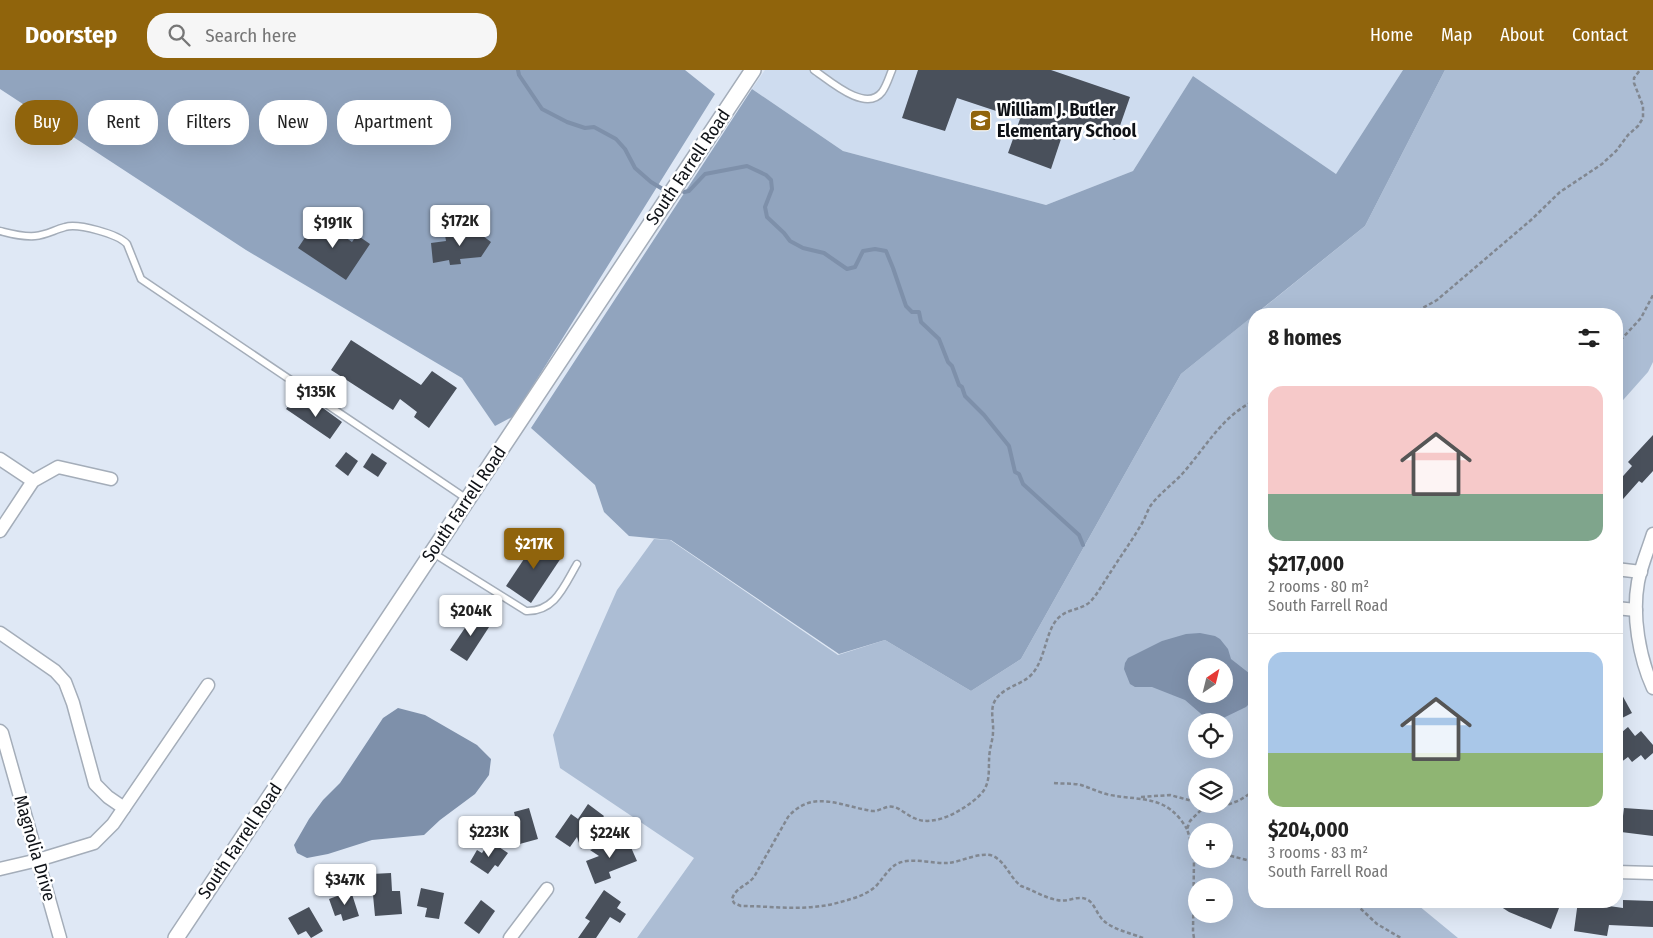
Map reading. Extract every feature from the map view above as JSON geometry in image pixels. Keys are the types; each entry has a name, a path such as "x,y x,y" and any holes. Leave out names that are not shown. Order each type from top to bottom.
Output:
{"street":[{"name":"South Farrell Road","path":"176,938 753,70"},
{"path":"0,459 33,481"},
{"path":"0,531 33,481 58,467 111,479"},
{"path":"1653,534 1638,582 1635,615 1646,672 1653,688"},
{"path":"1623,570 1642,572"},
{"path":"1623,609 1636,610"},
{"path":"0,633 55,670 65,682 73,703 95,784 108,797 124,808"},
{"path":"0,869 94,843 113,824 208,685"},
{"name":"Magnolia Drive","path":"0,731 60,938"},
{"path":"1623,872 1653,873"},
{"path":"510,938 547,889"}],"lane":[{"path":"817,71 846,92 869,100 876,98 882,92 892,70"},
{"path":"0,231 22,236 34,236 49,234 65,227 74,226 114,235 123,240 127,244 141,279 468,499"},
{"path":"432,552 526,611 536,611 556,599 577,564"}],"path":[{"path":"1422,308 1436,300 1531,220 1552,199 1602,164 1616,151 1643,118 1643,106 1634,83 1635,71 1640,70"},
{"path":"1623,337 1641,318 1653,295"},
{"path":"1143,938 1105,922 1086,898 1058,901 1022,886 999,860 986,855 947,863 905,861 891,869 871,890 851,899 823,906 797,908 741,906 734,903 732,899 737,889 751,882 788,817 807,803 830,801 875,811 890,806 897,807 914,818 923,821 944,817 978,797 988,783 990,774 990,749 994,730 992,706 996,698 1005,690 1028,678 1034,672 1053,625 1058,618 1064,613 1090,602 1138,531 1154,502 1186,469 1225,420 1239,408 1248,404"},
{"path":"1054,783 1081,785 1110,795 1139,798 1160,804 1173,810 1180,816 1188,832"},
{"path":"1139,798 1170,795 1188,800"},
{"path":"1233,803 1248,795"},
{"path":"1187,829 1190,821 1198,813"},
{"path":"1233,856 1248,860"},
{"path":"1194,868 1194,938"},
{"path":"1360,908 1377,924 1401,938"}],"shaded area":[{"path":"0,70 685,70 715,94 514,416 495,426 462,378 246,250 78,140 78,100 17,100 0,89"},
{"name":"William J. Butler Elementary School","path":"765,70 1403,70 1336,174 1193,76 1133,171 1046,205 843,151 752,89"},
{"path":"1403,70 1445,70 1365,226 1263,308 1248,308 1248,320 1181,374 1021,659 971,691 885,640 839,654 671,540 629,536 604,512 595,485 531,428 752,89 843,151 1046,205 1133,171 1193,76 1336,174"},
{"path":"1445,70 1653,70 1653,362 1648,372 1623,400 1623,308 1263,308 1365,226"},
{"path":"1248,320 1248,908 1422,908 1458,938 637,938 694,858 560,768 553,735 617,590 654,539 670,540 838,655 885,640 971,691 1021,659 1181,374"},
{"path":"1200,633 1220,639 1228,649 1231,658 1188,658 1188,703 1152,687 1135,687 1130,684 1124,669 1128,658 1162,641 1186,634"},
{"path":"1233,661 1248,672 1248,705 1246,707 1233,713 1200,713 1188,703 1233,703"},
{"path":"398,708 425,715 477,745 491,759 489,775 475,794 440,820 424,835 372,840 328,854 307,858 297,853 294,845 309,819 323,800 340,783 383,718"}],"building":[{"name":"William J. Butler Elementary School","path":"918,70 1051,70 1130,97 1115,140 1066,124 1051,169 1008,153 1020,119 957,98 945,131 902,118"},
{"path":"318,218 352,242 357,235 370,244 346,280 298,248"},
{"path":"471,227 491,242 481,257 460,259 461,264 450,265 449,260 433,263 431,243 446,241 445,235 467,233"},
{"path":"351,340 421,385 432,371 457,388 429,428 414,417 417,412 400,399 393,410 331,370"},
{"path":"295,398 311,410 316,403 342,422 330,439 286,409"},
{"path":"1653,435 1653,471 1642,483 1639,481 1623,499 1623,476 1632,466 1628,462"},
{"path":"346,452 358,461 348,476 335,466"},
{"path":"372,453 387,463 378,477 363,467"},
{"path":"538,538 563,555 531,603 506,586"},
{"path":"475,613 491,624 467,661 450,650"},
{"path":"1623,697 1632,713 1623,718"},
{"path":"1628,727 1635,736 1641,731 1653,745 1653,753 1645,760 1641,755 1632,762 1628,757 1623,761 1623,731"},
{"path":"588,804 604,816 581,849 577,837 570,847 555,837 571,814 578,819"},
{"path":"529,808 538,839 516,845 510,822 516,821 514,812"},
{"path":"1624,808 1653,810 1653,836 1623,832"},
{"path":"626,836 637,861 609,872 611,878 595,884 586,861 599,856 590,850"},
{"path":"490,841 508,853 498,867 495,865 488,874 470,862 477,850 482,853"},
{"path":"391,873 392,891 400,891 402,914 375,916 371,874"},
{"path":"421,888 444,893 439,919 425,917 427,908 417,906"},
{"path":"604,890 621,902 617,908 626,914 620,923 610,917 596,938 578,938 590,921 585,918"},
{"path":"351,891 359,916 343,921 341,914 335,916 329,899"},
{"path":"481,900 495,911 479,934 464,923"},
{"path":"1623,900 1653,901 1653,927 1609,925 1607,936 1574,931 1577,908 1623,908"},
{"path":"309,907 323,931 311,938 306,931 298,935 288,918"},
{"path":"1503,908 1559,908 1551,929"}],"waterway":[{"path":"518,70 519,75 542,109 567,122 585,128 594,127 616,139 625,149 635,168 651,182 666,191"},
{"path":"684,192 689,191 705,174 747,166 766,175 771,180 772,189 765,207 767,217 790,241 803,248 824,253 847,269 855,267 863,251 875,249 886,251 906,306 912,312 919,312 921,322 939,339 965,396 984,415 1009,446 1015,472 1019,474 1023,484 1079,535 1083,545"}],"place":[{"name":"William J. Butler Elementary School","path":"981,120"}]}
